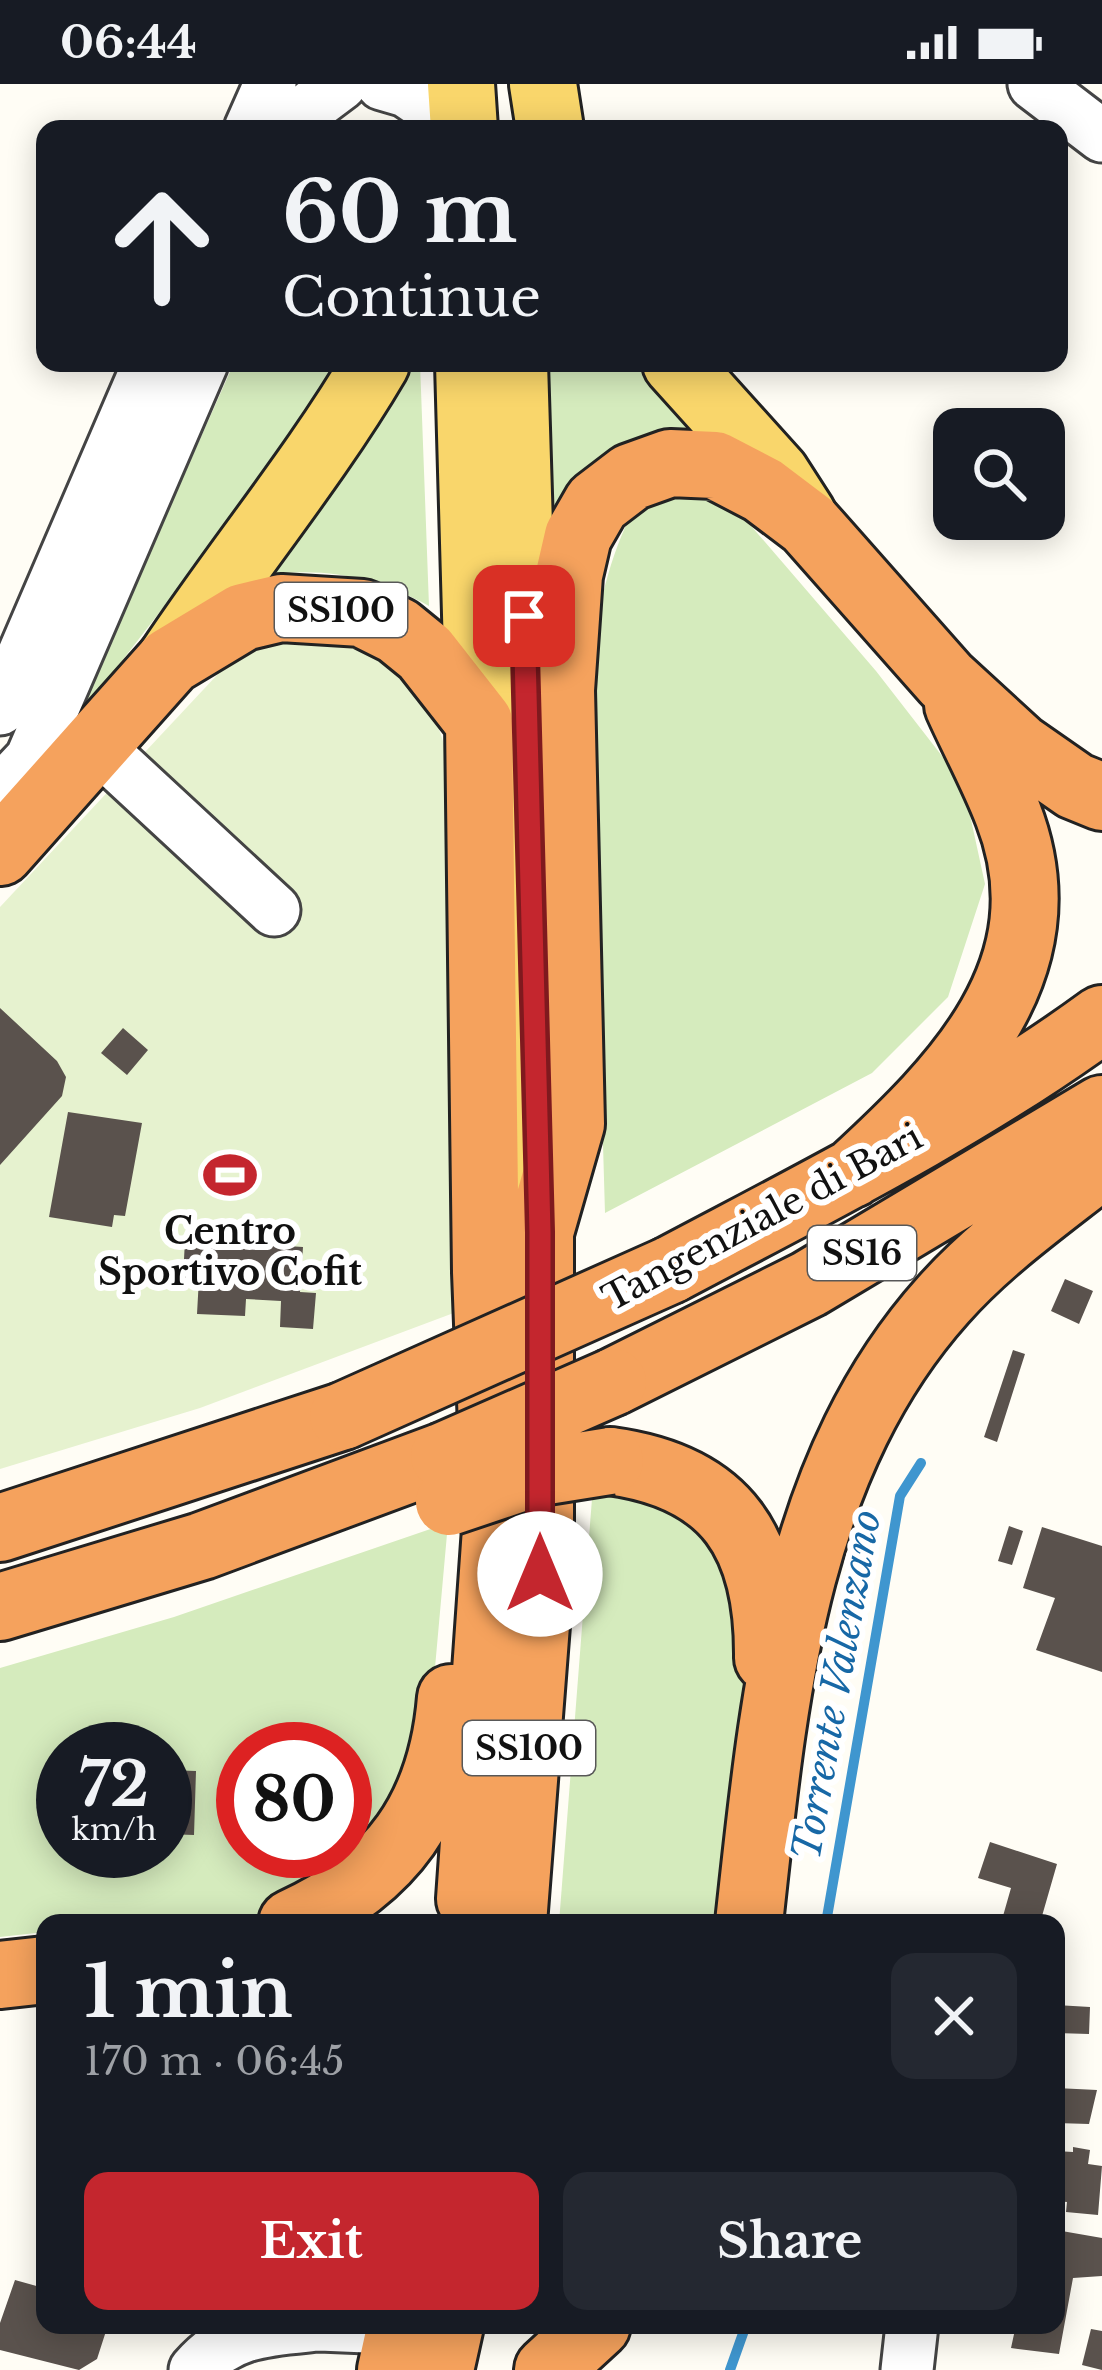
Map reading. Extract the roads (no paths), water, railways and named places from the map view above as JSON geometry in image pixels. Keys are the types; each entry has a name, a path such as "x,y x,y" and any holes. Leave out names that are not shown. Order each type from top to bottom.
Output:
{"highway":[{"name":"SS100","path":"512,1914 482,1515 540,1232 571,1124 561,690 568,575 578,536 596,503 631,477 670,463 715,465 763,490 811,530"},
{"path":"811,530 941,674 1019,747 1075,786 1102,797"},
{"name":"SS100","path":"170,661 243,617 281,608 362,613 425,653 479,722 486,1271 466,1914"},
{"path":"0,852 170,661"},
{"path":"852,1174 933,1099 992,1020 1017,961 1024,912 1010,817 941,674"},
{"name":"Tangenziale di Bari","path":"0,1528 343,1416 670,1270 852,1174 1040,1064 1102,1019"},
{"name":"Tangenziale di Bari","path":"0,1607 202,1546 482,1515 613,1382 809,1284 1102,1108"},
{"path":"750,1914 768,1752 814,1529 844,1452 884,1378 943,1300 1013,1234 1102,1164"},
{"path":"0,1487 203,1426 343,1416"},
{"path":"310,1914 356,1891 390,1856 428,1801 448,1737 460,1598 482,1515 535,1473 610,1461 659,1467 700,1490 734,1521 749,1549 768,1613 768,1752"},
{"path":"482,1515 565,1695 545,1914"},
{"path":"0,1975 36,1971"},
{"path":"440,2370 448,2334"},
{"path":"548,2370 587,2334"}],"main road":[{"path":"461,84 463,120"},
{"path":"501,84 503,120"},
{"path":"543,84 549,120"},
{"path":"170,661 248,545 327,445 371,372"},
{"name":"SS100","path":"470,372 479,722"},
{"name":"SS100","path":"514,372 540,1232"},
{"path":"684,372 776,474 811,530"}],"street":[{"path":"254,120 270,84"},
{"path":"307,120 313,105 341,84"},
{"path":"382,84 406,91 450,120"},
{"path":"1034,84 1102,136"},
{"path":"0,709 145,372"},
{"path":"0,792 32,759 198,372"},
{"path":"96,745 274,910"},
{"path":"195,2370 215,2347 244,2334"},
{"path":"298,2334 361,2338"},
{"path":"907,2370 910,2334"}],"waterway":[{"name":"Torrente Valenzano","path":"828,1914 900,1496 921,1463"},
{"name":"Torrente Valenzano","path":"730,2370 743,2334"}],"place":[{"name":"Centro Sportivo Cofit","path":"230,1175"}]}
